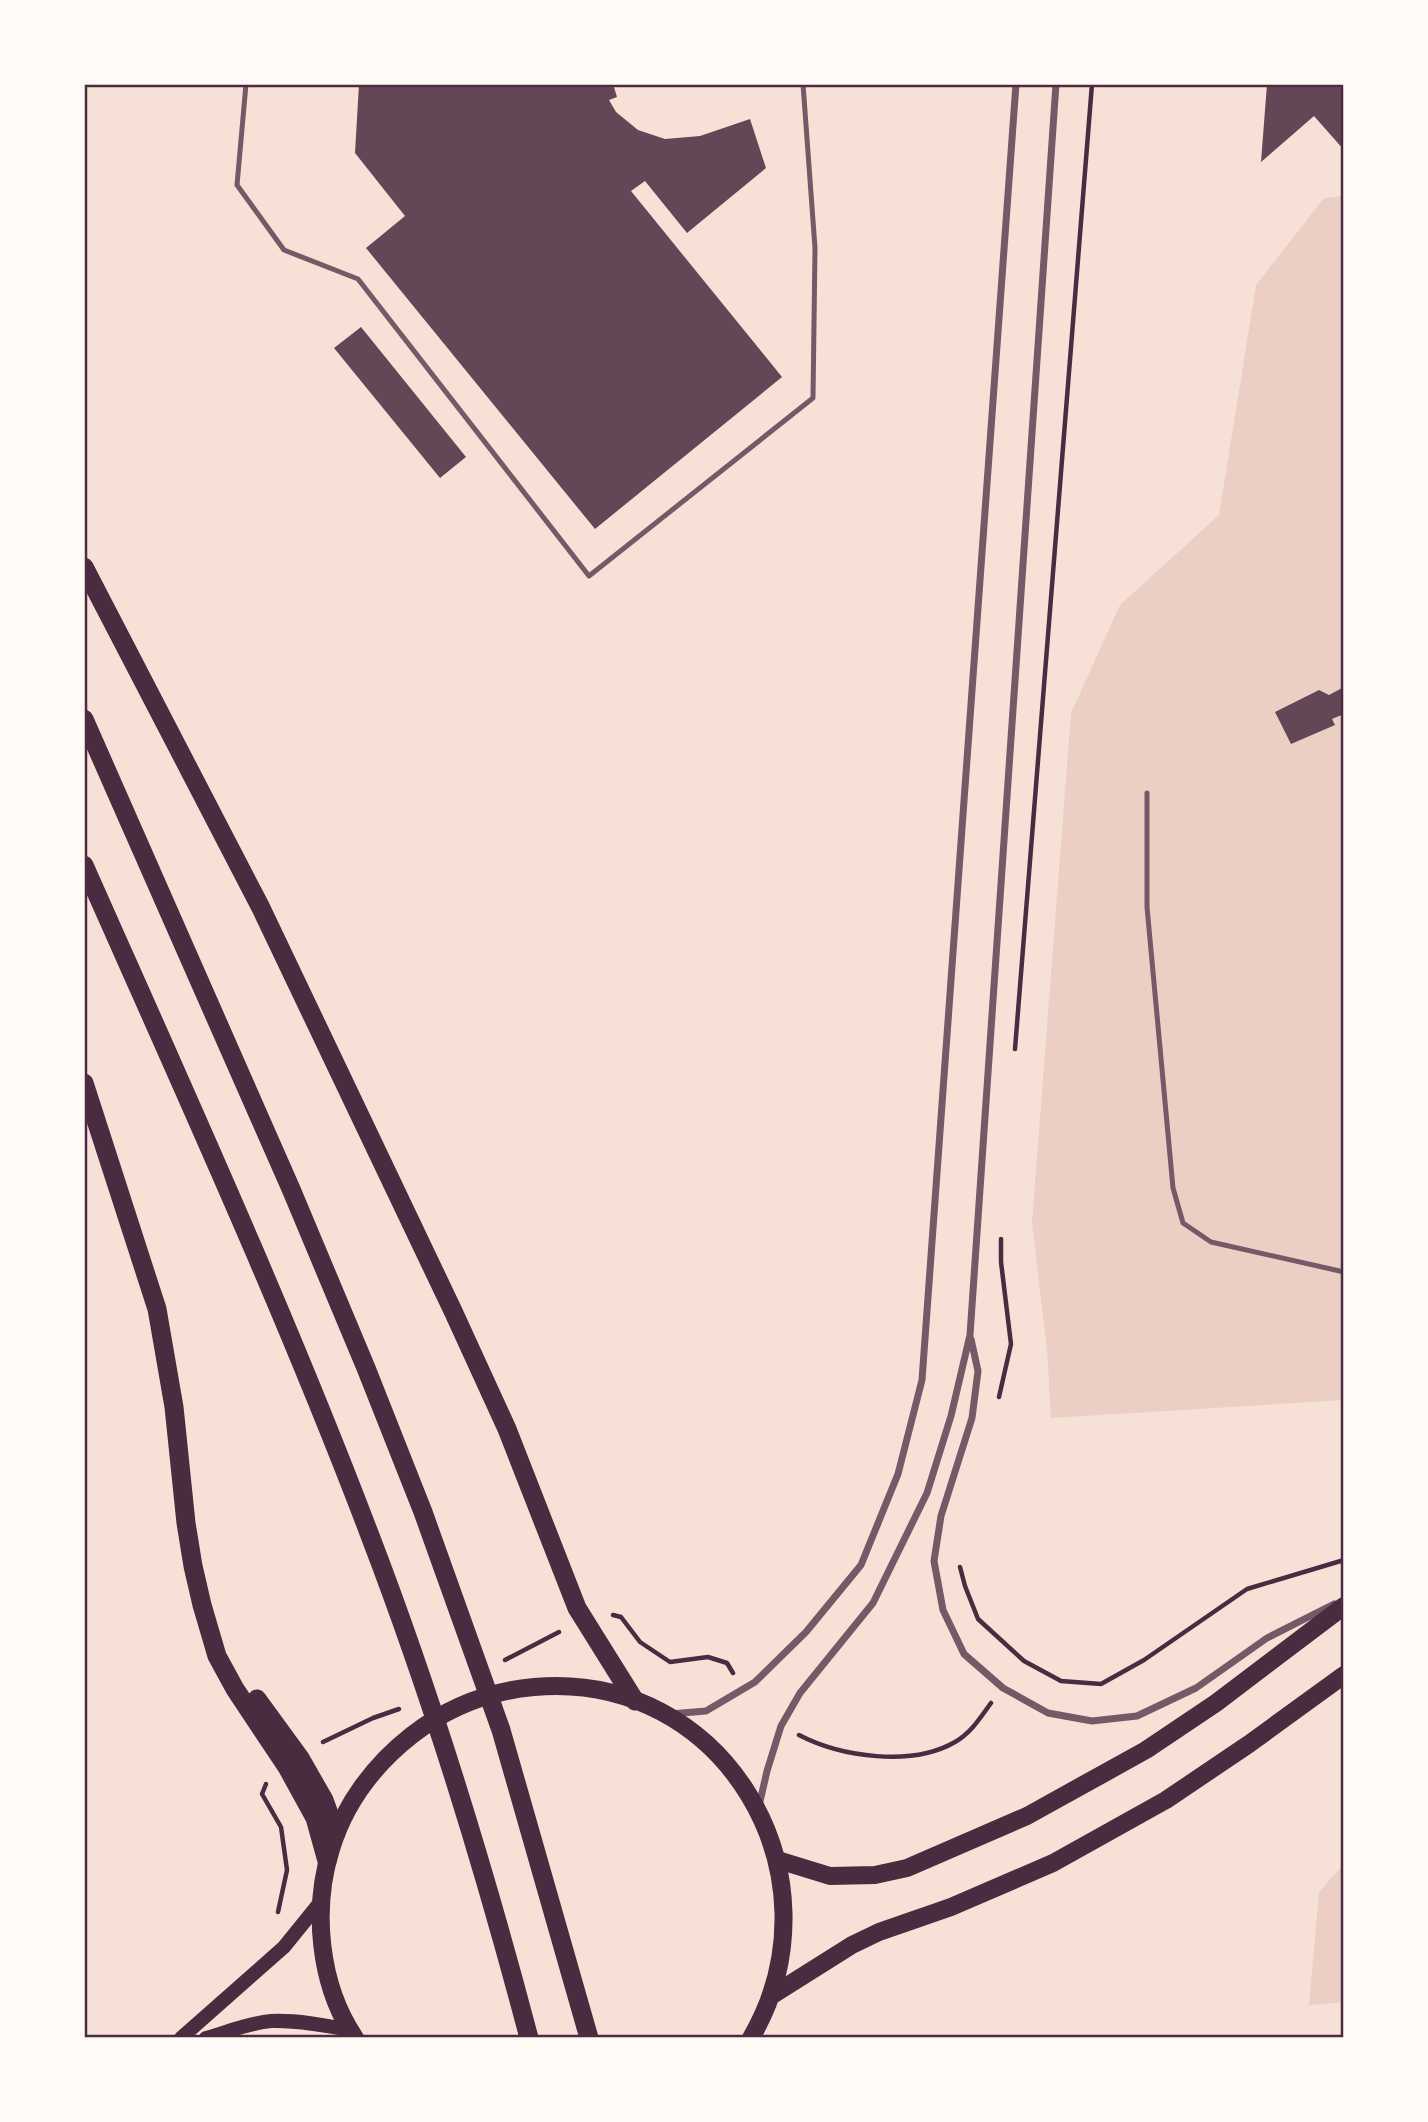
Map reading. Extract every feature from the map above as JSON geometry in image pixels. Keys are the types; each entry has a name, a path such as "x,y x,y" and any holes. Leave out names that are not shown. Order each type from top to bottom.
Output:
{"highway":[{"path":"84,567 261,908 453,1311 507,1429 585,1622 635,1701"},
{"path":"84,719 291,1189 423,1512 501,1730 589,2038"},
{"path":"84,865 241,1221 370,1533 450,1765 504,1942 529,2038"},
{"path":"84,1083 157,1309 174,1407 188,1534 202,1605 225,1650 265,1712 293,1763 315,1818 327,1861"},
{"path":"293,1763 324,1800 336,1833"}],"main road":[{"path":"778,1860 830,1876 875,1875 907,1868 990,1833 1096,1780 1146,1750 1216,1703 1344,1606"},
{"path":"772,1996 852,1945 879,1932 951,1907 1053,1863 1166,1800 1344,1675"},
{"path":"352,2034 335,1999 321,1933 327,1861 336,1833 350,1804 369,1777 395,1748 426,1724 487,1695 547,1686 606,1692 635,1701 664,1715 695,1735 721,1759 744,1787 758,1810 778,1860 784,1928 779,1970 772,1996 751,2038"},
{"path":"181,2038 284,1947 322,1899"},
{"path":"206,2038 270,2021 314,2024 352,2034"}],"street":[{"path":"664,1715 706,1712 755,1682 806,1632 861,1565 898,1474 922,1380 1016,84"},
{"path":"758,1810 780,1726 800,1693 873,1603 927,1493 951,1416 970,1335 1056,84"},
{"path":"970,1335 978,1371 972,1418 941,1516 934,1561 943,1610 964,1654 1003,1688 1048,1713 1091,1721 1137,1716 1196,1688 1267,1638 1344,1600"}],"lane":[{"path":"246,84 237,185 284,250 358,279 589,576 813,398 815,248 803,84"},
{"path":"1147,793 1147,907 1173,1188 1183,1223 1212,1242 1344,1272"}],"path":[{"path":"1014,1058 1092,84"},
{"path":"998,1401 1011,1344 1001,1262 1001,1237"},
{"path":"959,1562 978,1619 1024,1661 1061,1681 1101,1684 1144,1660 1247,1589 1344,1560"},
{"path":"500,1663 555,1633 607,1613 621,1617 640,1642 670,1662 708,1657 727,1663 743,1691"},
{"path":"780,1726 814,1743 875,1757 919,1755 954,1743 971,1730 1024,1661"},
{"path":"273,1919 279,1911 286,1870 281,1827 262,1794 268,1780 313,1747 373,1718 404,1707"}],"shaded area":[{"path":"1344,196 1344,1400 1051,1418 1047,1351 1032,1222 1071,713 1120,605 1219,515 1256,285 1324,198"},
{"path":"1344,1864 1344,2002 1309,2005 1319,1892"}],"building":[{"path":"359,84 613,84 617,97 609,100 616,112 638,130 665,139 700,136 750,119 766,168 687,233 645,181 631,191 782,377 595,529 366,248 405,216 355,153"},
{"path":"1267,84 1344,84 1344,150 1314,116 1261,162"},
{"path":"361,327 466,457 440,478 334,348"},
{"path":"1344,687 1344,714 1332,719 1335,725 1291,744 1275,712 1319,690 1329,695"}]}
